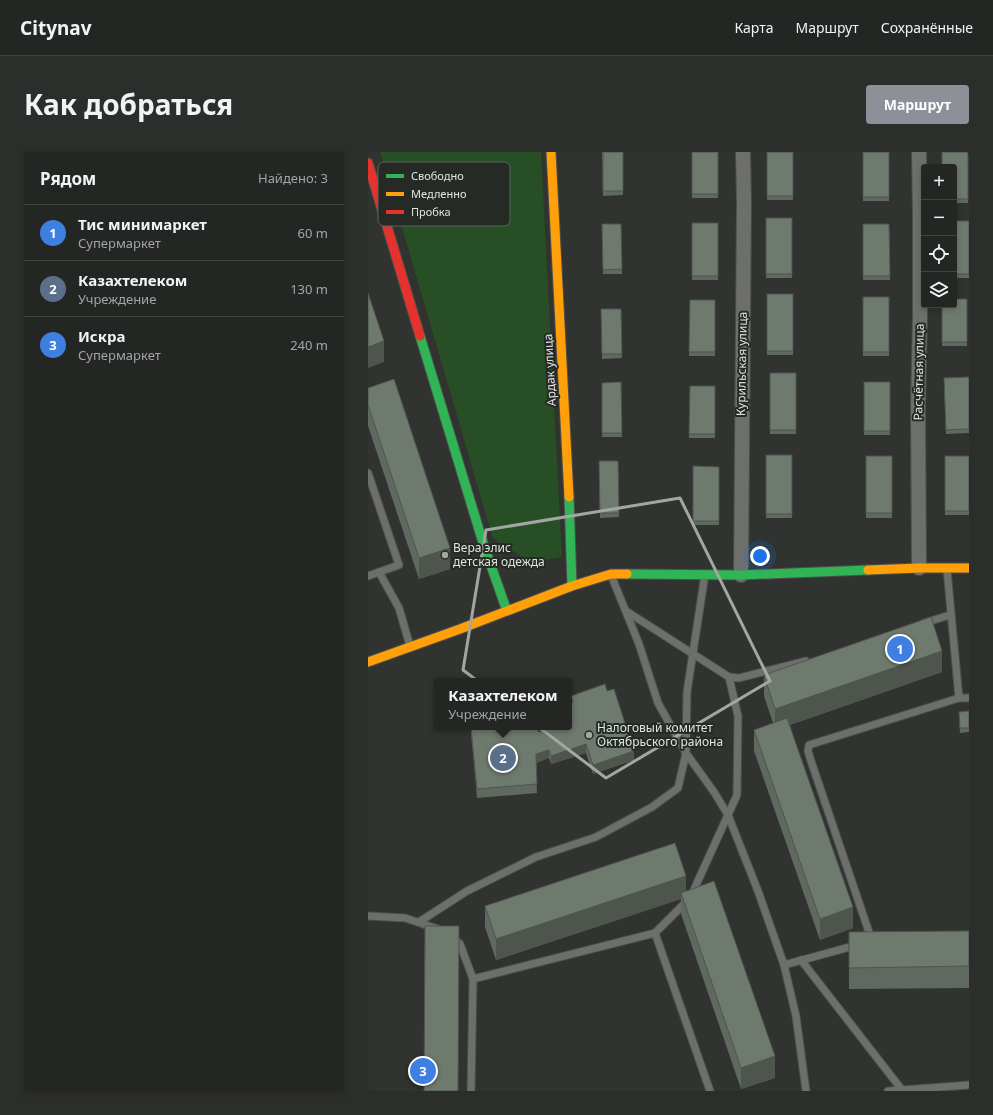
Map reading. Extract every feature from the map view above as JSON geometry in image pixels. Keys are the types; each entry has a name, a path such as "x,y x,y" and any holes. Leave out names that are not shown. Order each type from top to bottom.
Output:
{"street":[{"name":"Ардак улица","path":"551,152 572,586"},
{"name":"Курильская улица","path":"741,575 744,202 743,152"},
{"name":"Расчётная улица","path":"919,152 919,568"},
{"path":"368,163 378,196"},
{"path":"387,226 482,539 507,611"},
{"path":"368,662 572,586 611,574 741,575 919,568 969,568"}],"lane":[{"path":"368,473 399,565 368,576"},
{"path":"946,568 959,698"},
{"path":"379,572 399,608 410,646"},
{"path":"611,574 639,644 658,703 686,753 714,792 728,815 758,891 784,965 796,1016 806,1091"},
{"path":"419,922 467,891 536,857 596,837 652,807 678,788 686,753 687,692 705,574"},
{"path":"626,611 729,677 739,678 811,660"},
{"path":"914,627 950,614"},
{"path":"473,979 655,933 691,897 737,795 738,716 729,677"},
{"path":"784,965 876,941 811,761 808,752 809,745 959,698 969,698"},
{"path":"368,916 405,918 419,922 444,930 460,944 473,979 471,1091"},
{"path":"655,933 710,1091"},
{"path":"802,960 903,1090"},
{"path":"888,1091 969,1085"}],"highlighted area":[{"path":"680,498 770,681 606,778 463,670 486,530"}],"green space":[{"path":"380,152 541,152 562,557 531,562 493,539 402,226 510,226 510,162 383,162"}],"building":[{"path":"603,152 623,152 623,191 603,191"},
{"path":"692,152 718,152 718,194 692,194"},
{"path":"767,152 793,152 793,196 767,196"},
{"path":"863,152 889,152 889,197 863,197"},
{"path":"942,152 968,152 968,199 957,199 957,164 942,164"},
{"path":"766,218 792,218 792,274 766,274"},
{"path":"957,221 969,221 969,274 957,274"},
{"path":"692,223 718,223 718,276 692,276"},
{"path":"602,224 621,224 622,269 603,270"},
{"path":"863,224 889,224 890,276 863,276"},
{"path":"368,293 384,341 368,347"},
{"path":"767,294 793,294 793,351 767,351"},
{"path":"863,297 889,297 889,352 863,352"},
{"path":"957,299 967,299 967,342 942,342 942,308 957,308"},
{"path":"690,300 715,300 715,352 689,352"},
{"path":"601,309 621,309 622,354 602,354"},
{"path":"770,373 796,373 796,430 770,430"},
{"path":"969,377 969,429 946,430 944,378"},
{"path":"394,379 450,548 419,558 368,405 368,388"},
{"path":"621,382 622,433 602,433 602,383"},
{"path":"864,382 890,382 890,431 864,431"},
{"path":"690,386 715,386 715,434 689,434"},
{"path":"766,455 792,455 792,514 766,514"},
{"path":"866,456 892,456 892,513 866,513"},
{"path":"945,456 969,456 969,511 945,511"},
{"path":"599,461 618,461 619,513 600,513"},
{"path":"693,466 719,467 719,521 693,521"},
{"path":"931,617 942,651 775,709 764,675"},
{"path":"605,684 607,691 614,689 634,751 593,765 586,744 551,756 549,750 536,754 537,784 477,789 471,730 538,730 539,732 542,730 572,730 572,696"},
{"path":"969,711 969,728 960,728 959,712"},
{"path":"787,718 853,907 820,919 754,730"},
{"path":"675,843 686,876 496,939 485,906"},
{"path":"714,881 775,1056 741,1068 681,893"},
{"path":"425,926 459,926 458,1091 424,1091"},
{"path":"969,931 969,966 849,968 849,932"}],"traffic: fast":[{"path":"420,336 484,546 507,611"},
{"path":"569,497 572,586"},
{"path":"627,574 741,575 868,570"}],"traffic: slow":[{"path":"551,152 569,497"},
{"path":"868,570 969,568"},
{"path":"368,662 572,586 611,574 627,574"}],"traffic: jam":[{"path":"368,163 378,196"},
{"path":"387,226 420,336"}],"place":[{"name":"Вера элис детская одежда","path":"445,555"},
{"name":"Тис минимаркет","path":"900,649"},
{"name":"Налоговый комитет Октябрьского района","path":"589,735"},
{"name":"Казахтелеком","path":"503,758"},
{"name":"Искра","path":"423,1071"}]}
